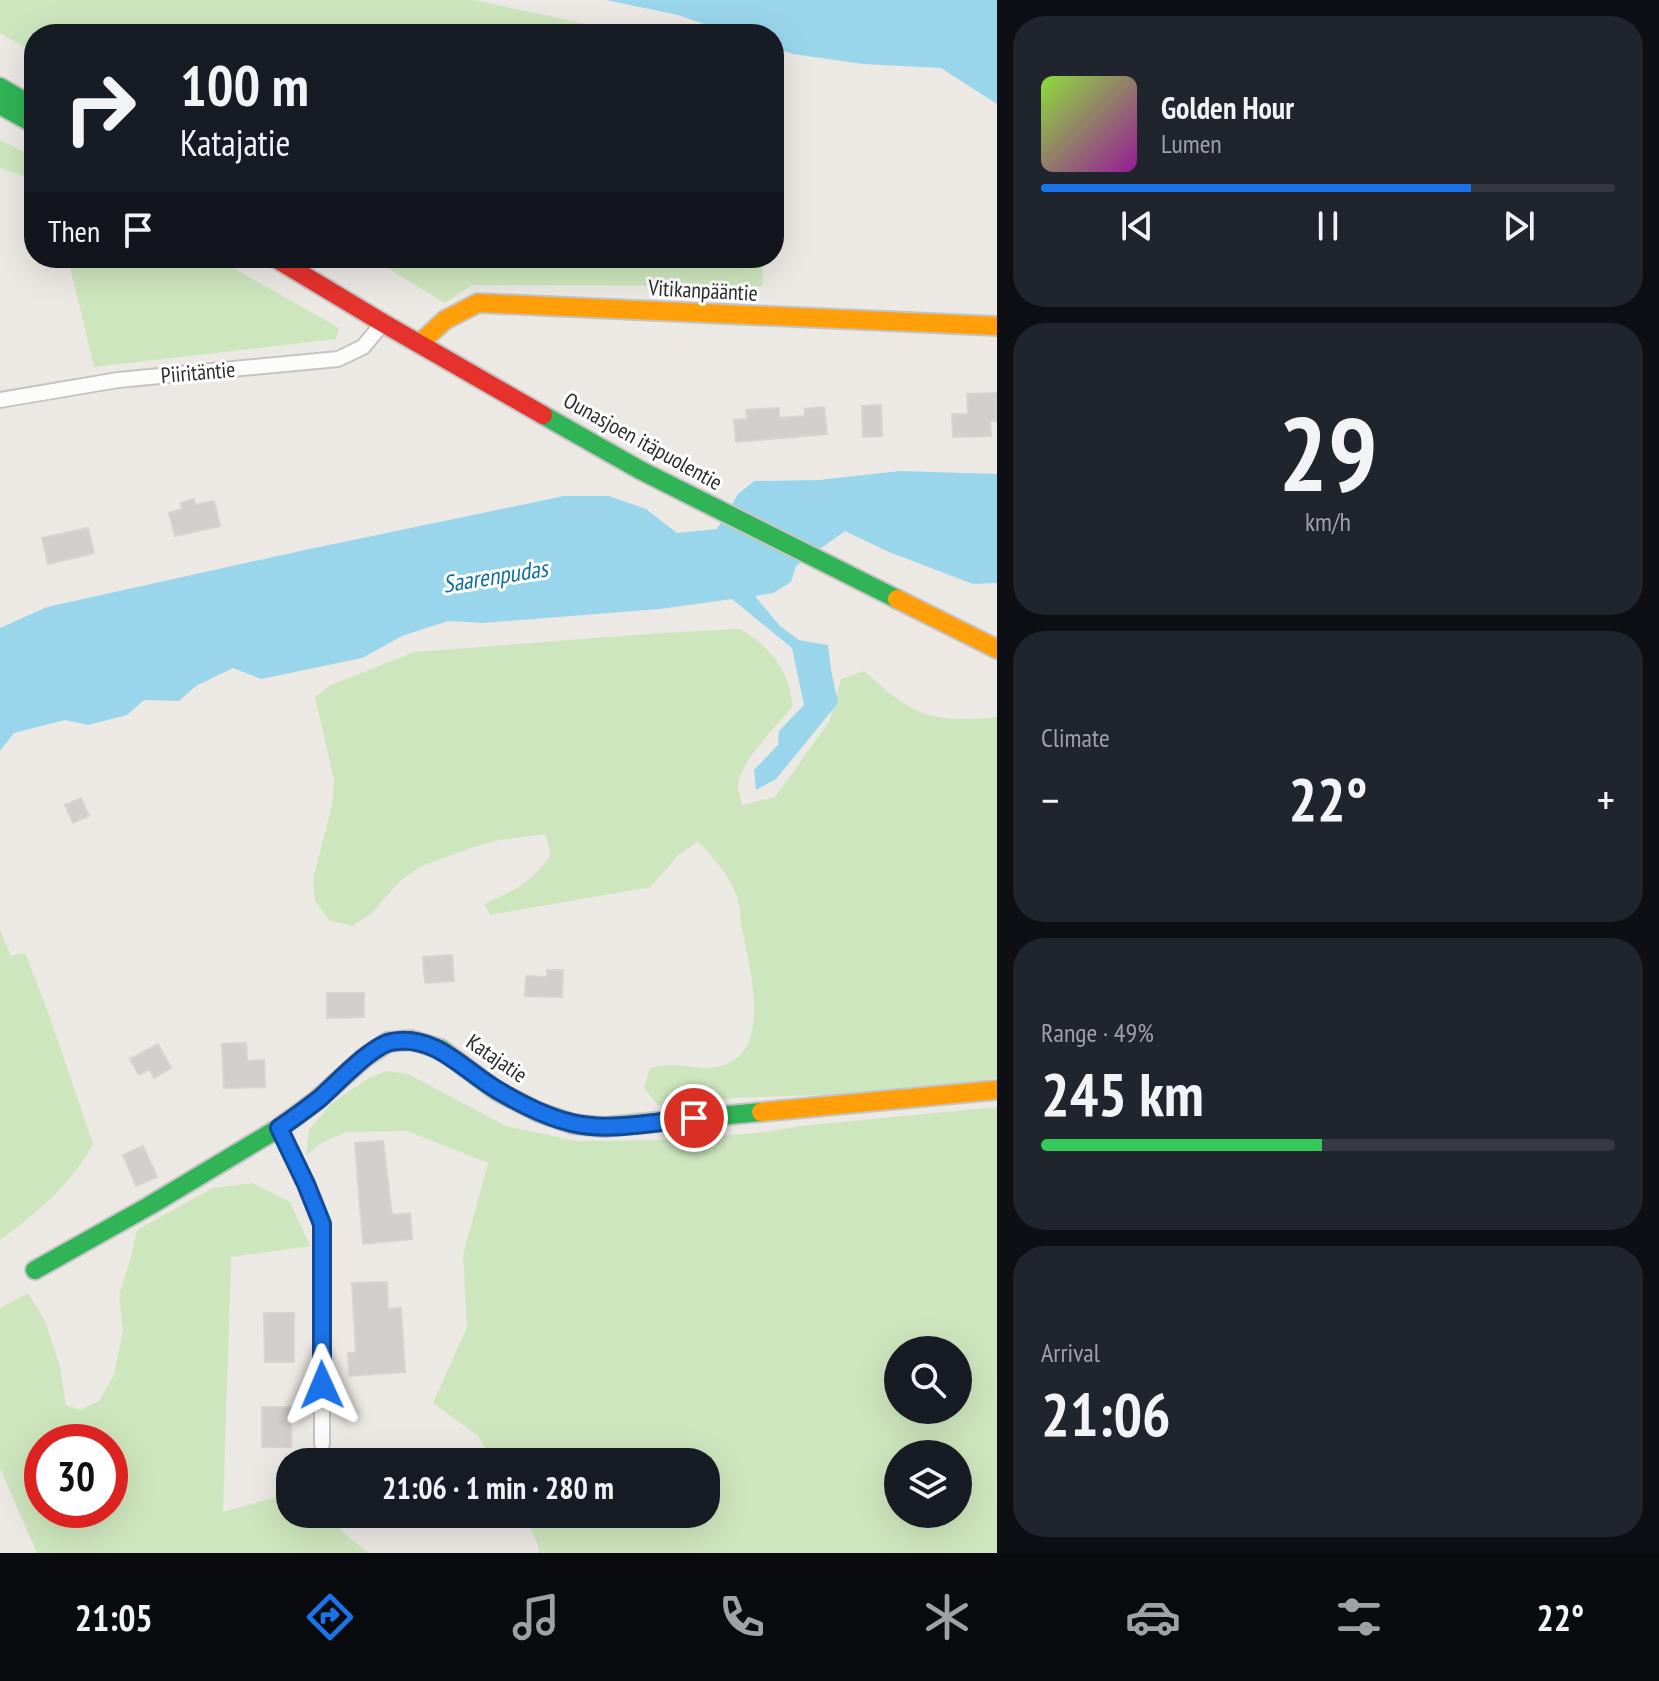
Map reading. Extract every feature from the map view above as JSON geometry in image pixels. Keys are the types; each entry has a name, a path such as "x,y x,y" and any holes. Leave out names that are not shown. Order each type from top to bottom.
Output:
{"street":[{"path":"0,87 24,101"},
{"path":"0,105 24,118"},
{"name":"Ounasjoen itäpuolentie","path":"292,268 640,470 997,649"},
{"name":"Vitikanpääntie","path":"420,343 445,320 478,303 997,326"},
{"name":"Piiritäntie","path":"0,400 118,380 338,359 363,347 383,323"},
{"name":"Katajatie","path":"35,1270 279,1128 388,1042 411,1040 441,1049 497,1091 538,1112 573,1124 603,1127 997,1090"},
{"path":"279,1128 322,1224 322,1444"}],"green space":[{"path":"0,0 474,0 586,24 24,24 24,47 0,33"},
{"path":"0,140 24,152 24,176 0,168"},
{"path":"70,268 234,268 339,328 336,339 94,367"},
{"path":"387,268 762,268 763,286 472,285 445,303"},
{"path":"740,629 777,661 787,681 793,706 760,744 745,767 738,786 742,805 775,797 829,722 841,679 864,671 906,705 929,715 958,719 997,717 997,1078 905,1092 731,1098 695,1105 658,1105 644,1088 650,1068 668,1065 709,1068 734,1060 745,1050 754,1019 752,982 737,896 720,868 698,842 679,854 651,887 490,915 484,904 521,885 551,855 545,834 499,840 419,867 399,882 371,914 352,926 329,920 315,901 313,880 332,805 334,780 315,697 331,685 414,652"},
{"path":"0,930 11,956 25,953 93,1144 73,1174 52,1197 0,1240"},
{"path":"386,1071 408,1074 506,1126 576,1141 674,1140 997,1107 997,1553 539,1553 530,1528 720,1528 720,1448 485,1448 478,1436 433,1403 467,1327 463,1255 488,1163 407,1131 346,1132 321,1143 306,1156 309,1130 331,1104 367,1079"},
{"path":"252,1183 290,1202 310,1246 231,1257 223,1512 276,1497 276,1528 340,1528 369,1553 37,1553 26,1528 128,1528 128,1424 24,1424 24,1523 0,1468 0,1308 28,1293 45,1321 60,1367 66,1405 81,1410 99,1401 114,1375 123,1330 119,1295 137,1230 213,1188"}],"water":[{"path":"606,0 997,0 997,104 941,68 863,64 784,51 784,24 705,24 678,15"},
{"name":"Saarenpudas","path":"900,471 997,474 997,583 973,584 889,552 845,531 796,566 791,582 773,593 755,596 780,626 799,640 828,645 838,703 776,779 756,790 754,770 778,745 779,731 804,705 792,648 732,599 660,609 483,623 448,621 402,636 362,658 261,679 233,668 196,686 179,701 144,700 127,715 88,725 65,720 14,733 0,751 0,628 47,607 564,496 609,496 646,509 677,533 717,529 738,494 754,481 819,480"}],"building":[{"path":"997,393 997,421 990,421 991,436 953,437 952,414 968,414 967,394"},
{"path":"881,405 882,436 863,437 862,406"},
{"path":"824,407 827,434 736,442 734,420 747,419 746,410 779,408 779,418 805,416 805,409"},
{"path":"194,499 195,505 214,501 220,526 175,536 169,513 182,509 181,503"},
{"path":"88,528 94,553 48,564 42,538"},
{"path":"81,798 89,816 73,823 65,805"},
{"path":"452,955 454,981 425,983 423,957"},
{"path":"547,970 563,970 562,997 525,996 526,976 547,977"},
{"path":"327,993 364,993 364,1017 327,1018"},
{"path":"246,1043 247,1061 264,1060 265,1087 224,1088 222,1044"},
{"path":"158,1044 171,1068 154,1078 150,1069 139,1075 130,1059"},
{"path":"383,1141 392,1215 410,1213 412,1239 363,1244 355,1143"},
{"path":"143,1146 157,1177 136,1186 123,1155"},
{"path":"387,1282 388,1309 401,1308 405,1372 349,1376 348,1353 356,1353 352,1283"},
{"path":"264,1313 294,1313 294,1362 265,1362"},
{"path":"262,1407 292,1407 291,1447 262,1447"}],"traffic: fast":[{"path":"0,87 24,101"},
{"path":"0,105 24,118"},
{"path":"543,415 640,470 897,599"},
{"path":"35,1270 279,1128 388,1042 411,1040 441,1049 497,1091 538,1112 573,1124 603,1127 761,1112"}],"traffic: slow":[{"path":"420,343 445,320 478,303 997,326"},
{"path":"897,599 997,649"},
{"path":"761,1112 997,1090"}],"traffic: jam":[{"path":"292,268 543,415"}],"route":[{"path":"322,1385 322,1224 279,1128 316,1101 364,1058 388,1042 411,1040 441,1049 497,1091 538,1112 573,1124 603,1127 694,1118"}]}
